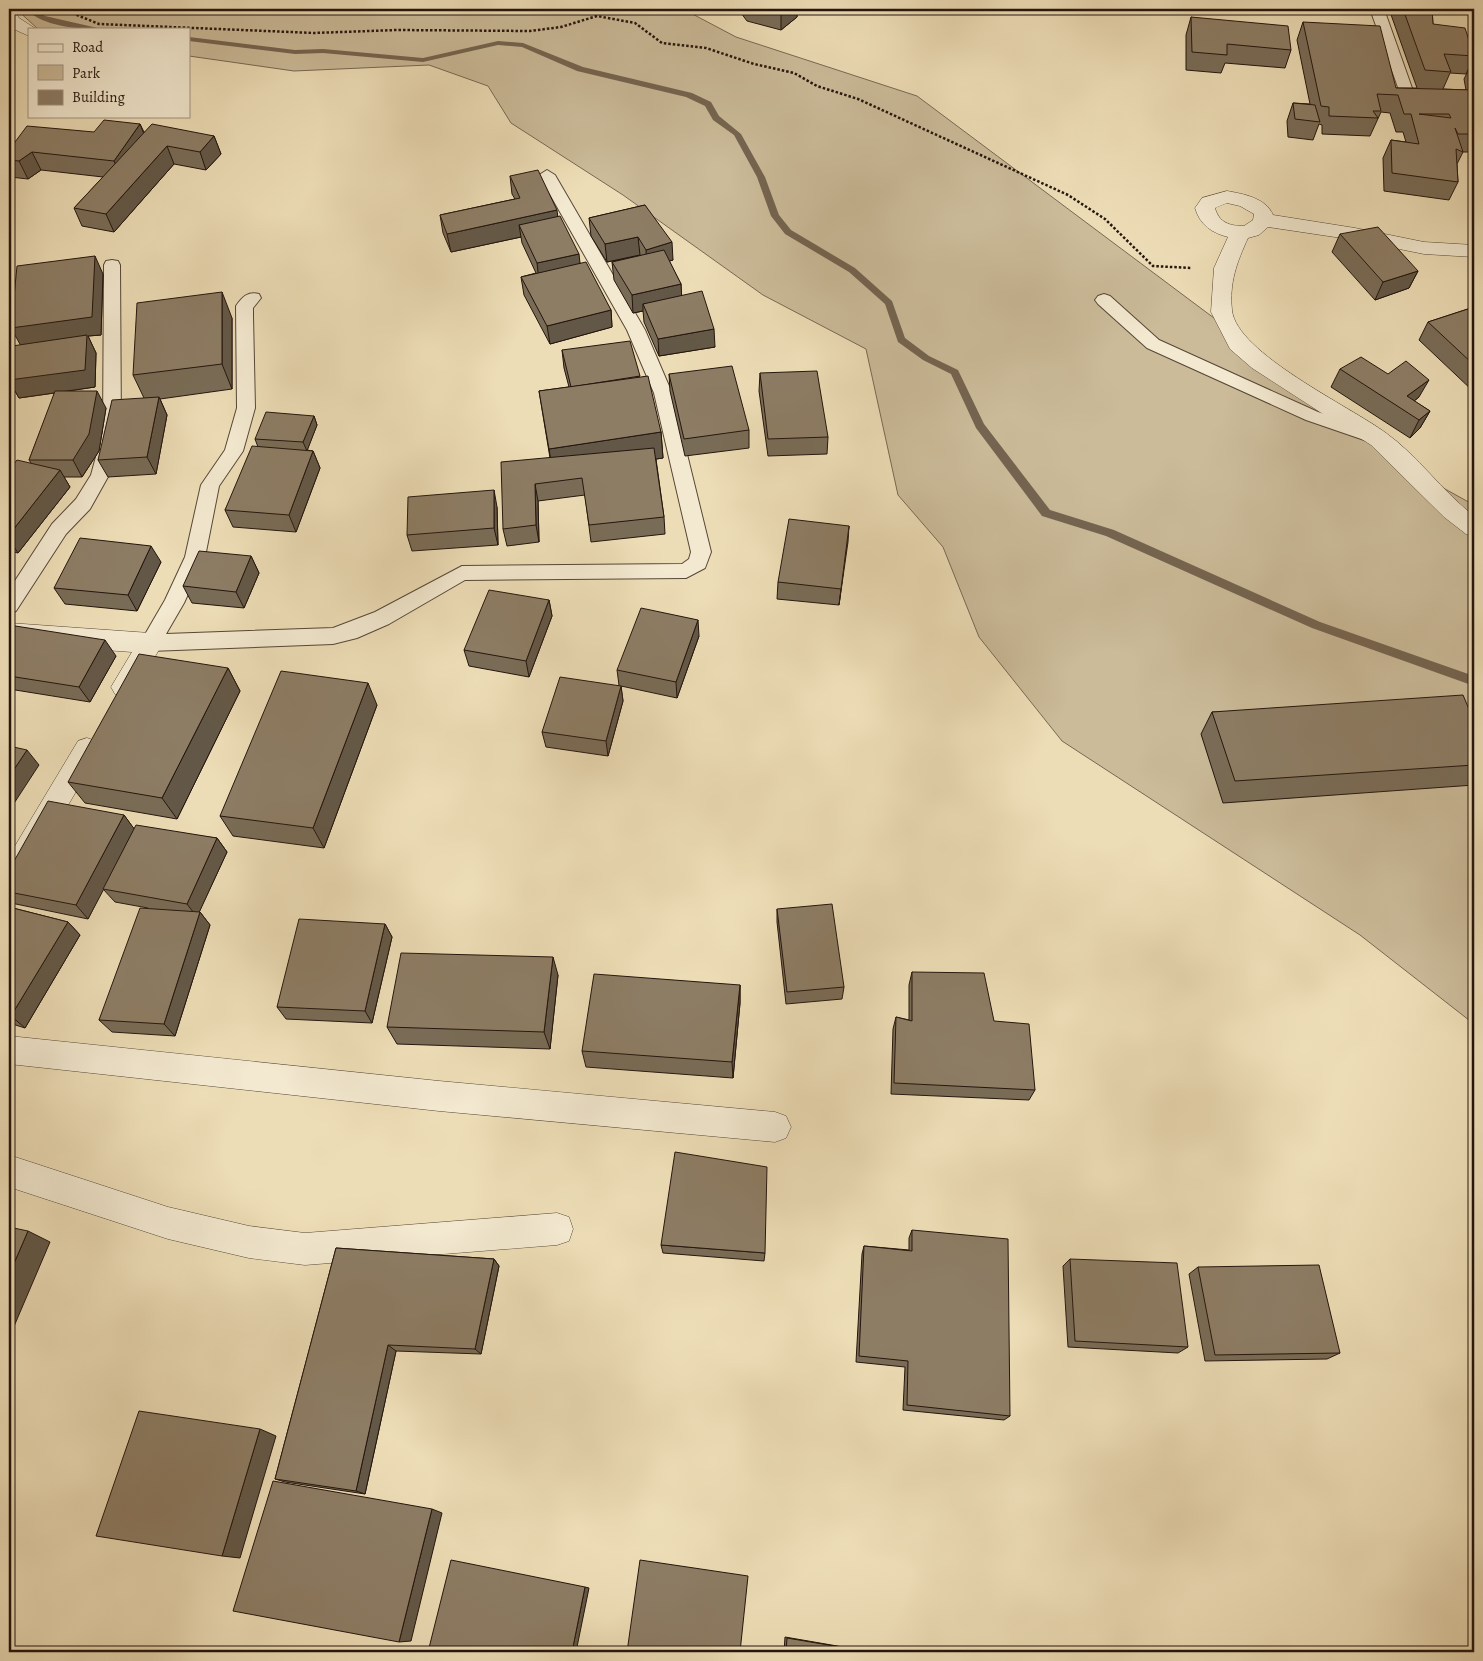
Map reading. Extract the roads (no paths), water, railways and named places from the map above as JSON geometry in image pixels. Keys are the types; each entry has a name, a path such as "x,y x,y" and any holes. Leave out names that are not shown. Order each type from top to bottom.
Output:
{"street":[{"path":"9,16 13,22 28,30"},
{"path":"1216,198 1238,198 1258,206 1263,213 1263,220 1259,226 1252,230 1241,232 1219,228 1210,222 1205,215 1205,208 1209,202 1216,198"},
{"path":"1263,220 1355,234 1424,248 1474,251"},
{"path":"1241,232 1224,268 1221,312 1238,344 1260,363 1378,439 1452,511 1474,528"},
{"path":"9,633 150,643 9,881"},
{"path":"9,1050 449,1097 775,1127"},
{"path":"9,1171 168,1223 249,1242 305,1249 557,1229"}],"lane":[{"path":"1377,9 1405,90 1420,100 1438,103 1474,104"},
{"path":"150,643 333,636 350,632 382,618 462,572 686,571 698,563 701,552 663,393 636,330 547,175"},
{"path":"9,606 59,529 83,504 100,475 112,432 112,265"},
{"path":"150,643 174,603 195,557 210,485 234,451 246,408 245,306 253,298"},
{"path":"1104,300 1153,344 1312,416 1378,439"}],"waterway":[{"path":"30,9 42,18 93,28"},
{"path":"190,39 295,52 323,51 423,60 498,43 523,45 580,69 689,95 708,104 716,118 737,134 761,177 775,216 788,232 852,270 889,303 901,340 926,358 955,372 980,425 1046,513 1110,533 1316,625 1474,681"}]}
